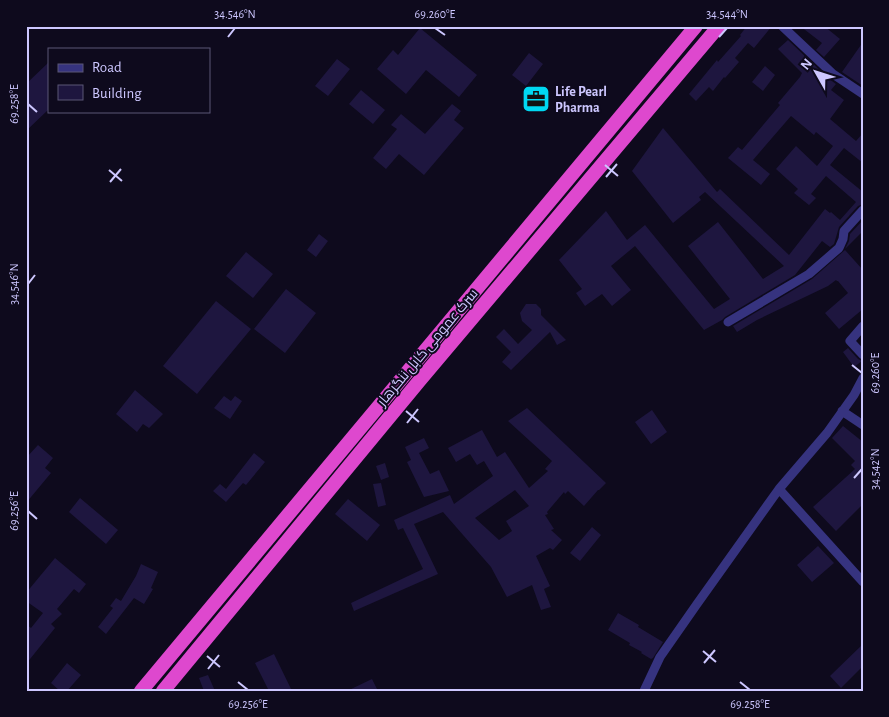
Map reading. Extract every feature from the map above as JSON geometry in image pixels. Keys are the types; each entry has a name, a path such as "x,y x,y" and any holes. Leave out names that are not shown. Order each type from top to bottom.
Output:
{"highway":[{"name":"سرک عمومی کابل ننگرهار","path":"141,691 696,26"},
{"name":"سرک عمومی کابل ننگرهار","path":"163,691 420,380 719,26"},
{"path":"578,167 591,177"},
{"path":"408,370 420,380"},
{"path":"209,609 222,619"}],"street":[{"path":"782,26 833,74 863,94"},
{"path":"728,322 809,274 839,248 844,231 863,210"},
{"path":"863,326 850,341 863,355"},
{"path":"644,691 660,657 779,488 827,433 854,395 863,378"},
{"path":"842,411 863,425"},
{"path":"779,488 863,582"}],"building":[{"path":"747,26 772,26 754,48 748,43 735,58 739,62 713,91 709,87 696,101 689,94 717,60 718,62 741,36"},
{"path":"800,26 824,26 840,39 824,57 816,50 822,43"},
{"path":"420,28 477,75 459,97 426,70 406,94 377,69 393,50 398,55"},
{"path":"788,40 836,84 831,90 844,100 830,119 856,141 863,133 863,163 844,148 830,165 863,192 863,204 858,206 839,227 834,244 830,247 822,241 795,275 704,330 635,246 611,266 631,290 612,306 602,294 585,306 576,293 582,289 559,260 606,211 627,240 645,225 714,309 730,299 688,246 718,222 763,279 784,266 705,192 699,197 701,200 673,223 632,171 663,128 717,192 720,189 789,255 825,209 840,220 856,202 826,176 811,194 816,198 809,205 794,193 798,189 776,169 796,146 817,166 833,146 816,132 814,135 791,116 753,160 770,174 761,185 728,158 738,147 742,150 780,105 778,103 800,77 802,73 778,49"},
{"path":"863,42 863,86 842,72"},
{"path":"529,53 543,64 526,86 512,75"},
{"path":"337,59 350,69 328,96 315,86"},
{"path":"48,63 48,110 26,131 26,84"},
{"path":"765,66 775,75 763,91 752,82"},
{"path":"361,90 385,110 373,124 349,104"},
{"path":"452,104 461,111 454,120 464,128 424,175 399,154 386,169 373,158 397,129 391,125 401,114 425,134"},
{"path":"863,220 863,231 845,249 850,234"},
{"path":"319,234 328,241 316,257 307,250"},
{"path":"845,250 863,270 863,309 839,329 825,313 848,293 836,280 828,286 757,320 737,332 733,326 812,279"},
{"path":"246,252 273,274 253,298 226,276"},
{"path":"286,289 316,313 285,353 254,329"},
{"path":"216,301 251,329 197,394 163,366"},
{"path":"526,304 536,304 541,309 541,315 566,340 557,345 550,332 511,370 502,362 511,352 496,337 504,329 518,344 532,330 522,321 520,313"},
{"path":"848,348 862,361 854,367 843,352"},
{"path":"135,390 163,414 149,428 143,424 137,432 116,414"},
{"path":"224,396 231,401 235,396 242,401 230,419 214,408"},
{"path":"527,408 606,483 584,506 568,491 565,494 564,492 547,512 548,514 545,515 554,529 551,530 562,540 553,550 550,548 536,556 550,586 544,589 551,607 541,610 532,585 507,597 491,567 443,512 414,524 438,574 354,611 351,603 423,569 403,528 398,530 394,520 450,495 454,504 493,476 484,461 477,465 470,454 456,462 448,448 482,430 497,457 505,452 529,488 548,471 545,469 552,461 508,421","holes":["515,490 529,506 506,521 512,531 499,540 475,518"]},
{"path":"652,410 667,432 651,444 635,422"},
{"path":"843,426 863,442 863,504 836,531 813,507 855,469 851,465 855,461 832,438"},
{"path":"424,438 429,448 419,453 430,474 439,470 449,491 424,497 407,462 411,460 405,447"},
{"path":"38,445 53,458 45,468 51,473 26,503 26,458"},
{"path":"254,453 265,462 246,485 243,483 226,502 213,491 220,484 226,489"},
{"path":"385,463 389,477 381,480 376,466"},
{"path":"381,483 386,505 378,507 373,484"},
{"path":"80,498 118,530 106,544 69,512"},
{"path":"348,499 380,525 367,541 335,514"},
{"path":"592,527 601,535 580,561 570,553"},
{"path":"818,546 834,563 812,582 797,565"},
{"path":"55,558 86,584 79,593 74,589 57,609 62,614 51,624 55,628 26,664 26,624 31,628 43,613 26,601 26,593"},
{"path":"141,564 158,572 151,588 153,589 144,604 134,598 106,634 98,627 113,608 110,606 116,598 121,601"},
{"path":"618,613 663,642 653,658 651,659 641,653 629,645 630,643 608,630"},
{"path":"863,644 863,666 841,688 830,676"},
{"path":"274,654 292,691 269,691 255,663"},
{"path":"67,663 81,675 67,691 60,691 51,683"},
{"path":"208,675 215,691 204,691 199,678"},
{"path":"372,679 378,691 347,691"}],"place":[{"name":"Life Pearl Pharma","path":"536,99"}]}
